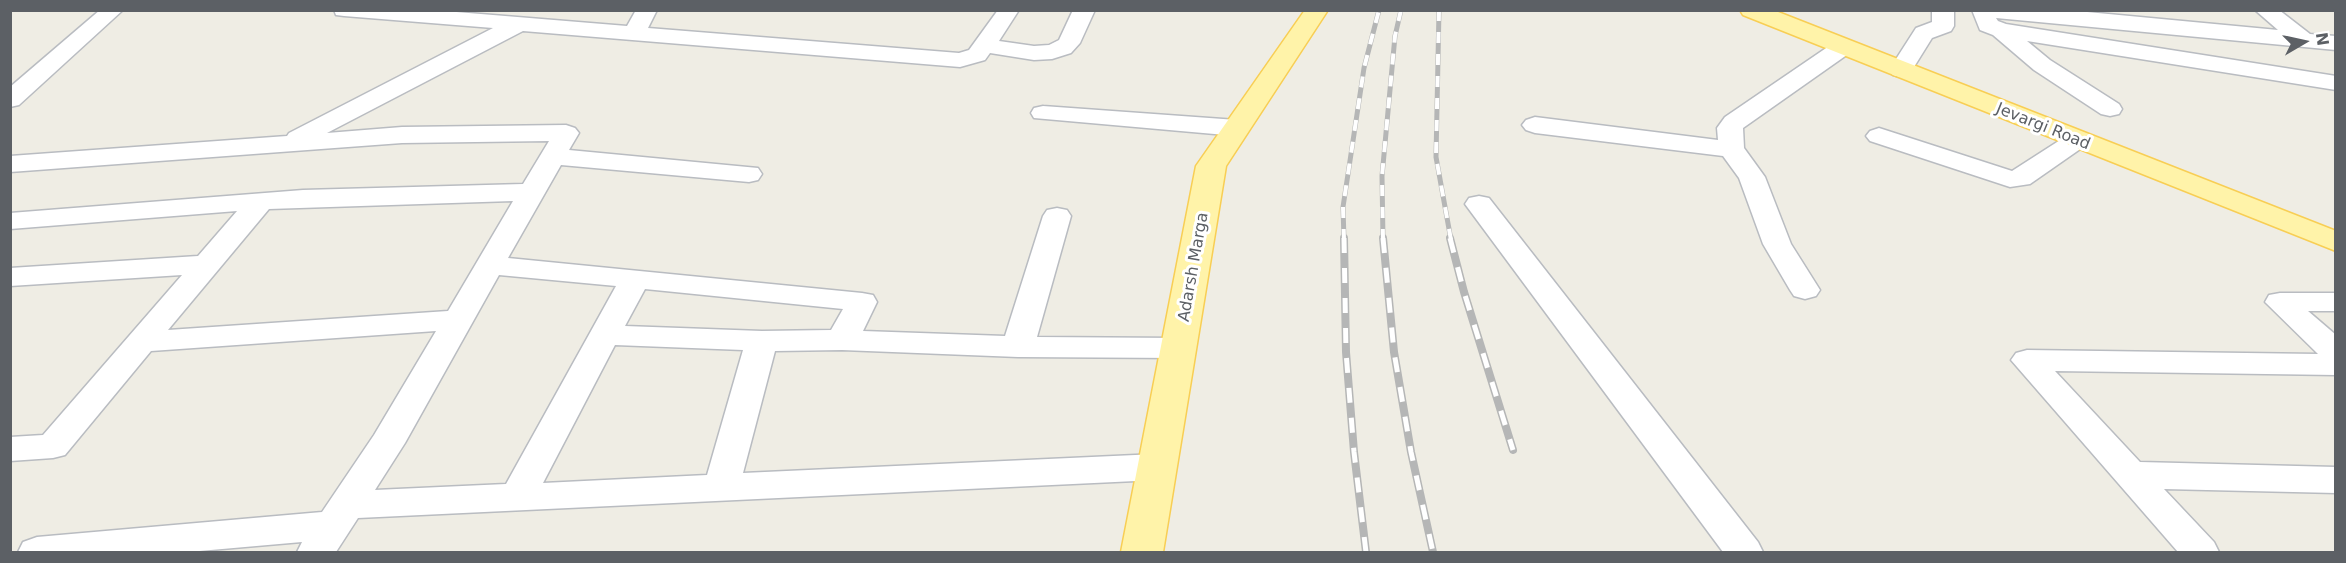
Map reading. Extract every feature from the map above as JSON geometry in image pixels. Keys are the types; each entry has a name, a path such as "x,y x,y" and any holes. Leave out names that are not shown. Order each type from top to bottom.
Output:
{"main road":[{"name":"Adarsh Marga","path":"1142,552 1212,166 1317,10"},
{"name":"Jevargi Road","path":"1750,10 2336,242"}],"street":[{"path":"10,100 113,10"},
{"path":"344,10 472,15 519,24 949,60 977,55 1009,10"},
{"path":"634,33 648,10"},
{"path":"984,45 1034,53 1052,52 1069,43 1084,10"},
{"path":"1900,70 1924,33 1943,26 1943,10"},
{"path":"1983,10 1988,25 1997,20 2302,38 2336,43"},
{"path":"2265,10 2302,38 2336,72"},
{"path":"1997,20 2336,83"},
{"path":"1997,20 2042,65 2110,109"},
{"path":"287,143 519,24"},
{"path":"1805,290 1777,244 1752,177 1731,149 1730,128 1734,122 1843,47"},
{"path":"1043,113 1237,128"},
{"path":"1535,125 1731,149"},
{"path":"10,164 402,135 566,133 387,443 332,528"},
{"path":"1879,136 2010,179 2021,178 2078,140"},
{"path":"553,156 749,174"},
{"path":"10,221 303,198 532,192"},
{"path":"10,449 53,446 260,202"},
{"path":"1479,204 1744,552"},
{"path":"1018,347 1056,216"},
{"path":"10,277 208,264"},
{"path":"490,265 862,302 842,340"},
{"path":"517,497 635,279"},
{"path":"2336,302 2280,302 2336,353"},
{"path":"142,342 458,320"},
{"path":"605,335 842,340 1018,347 1179,348"},
{"path":"721,488 762,340"},
{"path":"2200,552 2027,360 2336,365"},
{"path":"37,552 332,528 517,497 1157,467"},
{"path":"2131,475 2336,480"}],"railway":[{"path":"1344,240 1343,207 1364,68 1379,10"},
{"path":"1383,240 1382,176 1395,36 1401,10"},
{"path":"1439,10 1436,157 1451,240"},
{"path":"1344,238 1346,352 1354,452 1366,552"},
{"path":"1383,238 1394,352 1411,452 1433,552"},
{"path":"1450,238 1464,292 1513,450"}]}
